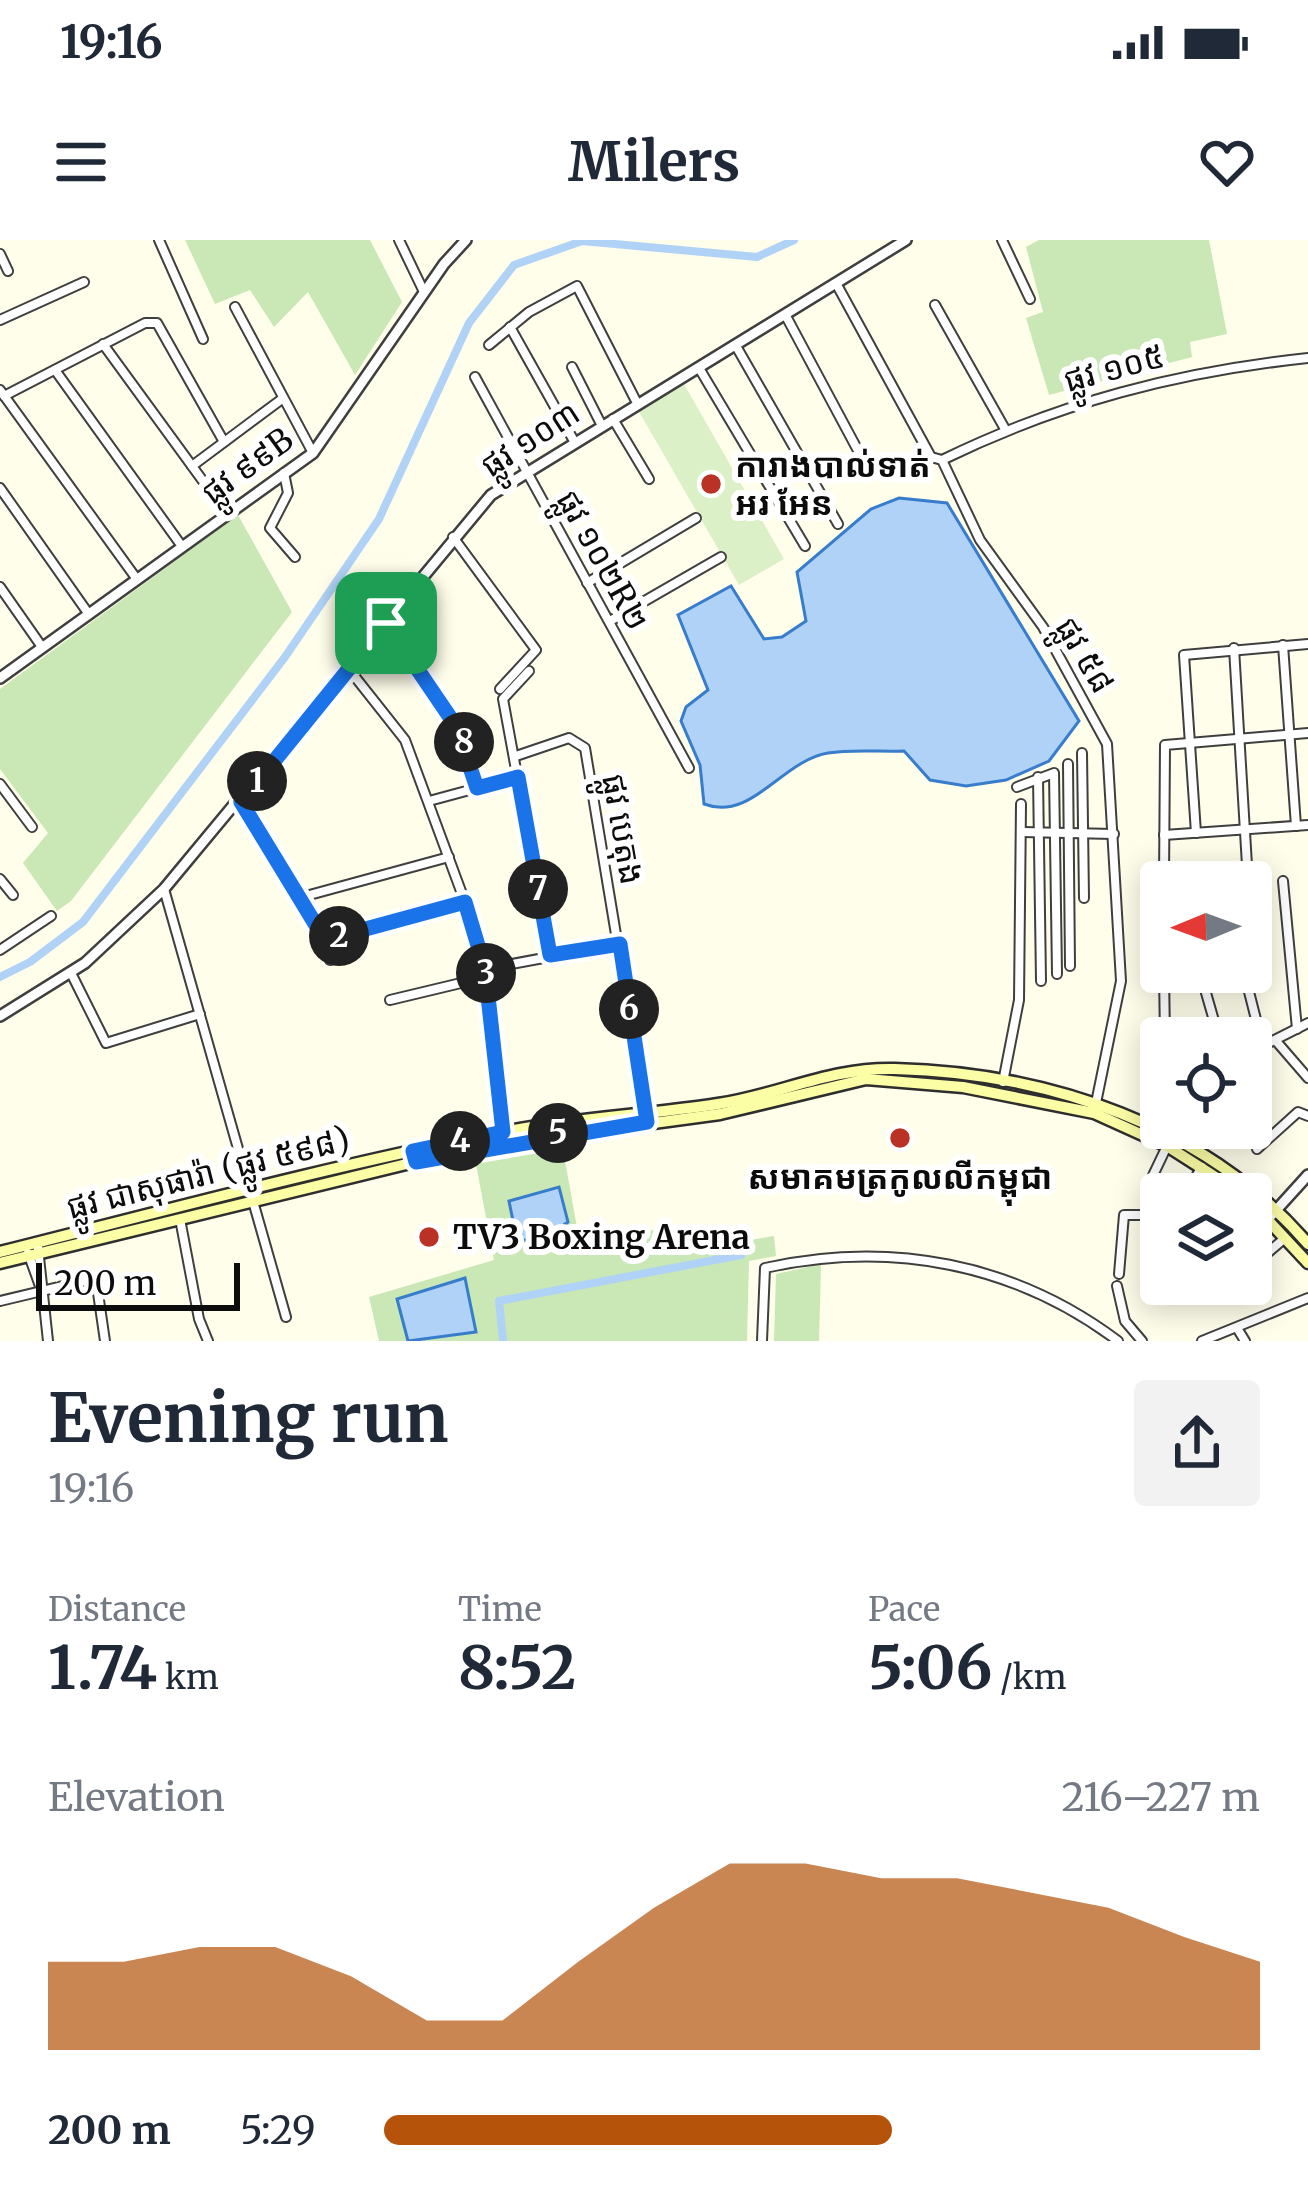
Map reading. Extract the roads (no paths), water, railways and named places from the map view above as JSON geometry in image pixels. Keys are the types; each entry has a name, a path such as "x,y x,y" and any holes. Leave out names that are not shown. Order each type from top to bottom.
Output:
{"main road":[{"name":"ផ្លូវ ជាសុផារ៉ា (ផ្លូវ ៥៩៨)","path":"414,1156 740,1100 849,1070 898,1069 1003,1084 1096,1103 1140,1121"},
{"name":"ផ្លូវ ជាសុផារ៉ា (ផ្លូវ ៥៩៨)","path":"0,1252 33,1249 503,1132 742,1110 850,1080 899,1079 1094,1113 1140,1134"},
{"name":"ផ្លូវ ជាសុផារ៉ា (ផ្លូវ ៥៩៨)","path":"1172,1149 1212,1173"},
{"name":"ផ្លូវ ជាសុផារ៉ា (ផ្លូវ ៥៩៨)","path":"1192,1149 1241,1177 1308,1244"},
{"name":"ផ្លូវ ជាសុផារ៉ា (ផ្លូវ ៥៩៨)","path":"138,1223 180,1219 251,1196"},
{"name":"ផ្លូវ ជាសុផារ៉ា (ផ្លូវ ៥៩៨)","path":"1274,1214 1308,1263"},
{"name":"ផ្លូវ ជាសុផារ៉ា (ផ្លូវ ៥៩៨)","path":"0,1263 33,1249"}],"street":[{"path":"159,240 203,338"},
{"path":"399,240 424,292"},
{"name":"ផ្លូវ ១០៣","path":"0,1016 110,944 164,889 241,802 491,495 526,469 787,317 906,240"},
{"path":"1002,240 1030,299"},
{"name":"ផ្លូវ ៩៩B","path":"0,678 313,453 459,243"},
{"path":"0,254 8,271"},
{"path":"0,320 84,282"},
{"name":"ផ្លូវ ៥៨","path":"837,285 931,457 942,460 980,540 1042,627 1105,738 1121,981 1096,1103"},
{"path":"489,345 577,286 637,404"},
{"path":"935,305 1005,429"},
{"path":"235,307 313,453"},
{"path":"787,317 870,473"},
{"path":"136,578 2,393 157,322 224,442"},
{"path":"510,327 574,441"},
{"path":"103,344 227,514"},
{"path":"736,346 838,524"},
{"name":"ផ្លូវ ១០៥","path":"942,460 1005,429 1169,377 1308,358"},
{"path":"572,367 601,424"},
{"path":"699,368 805,546"},
{"path":"55,370 181,545"},
{"name":"ផ្លូវ ១០២R២","path":"475,376 689,767"},
{"path":"192,466 282,399"},
{"path":"612,418 649,479"},
{"path":"765,478 800,458"},
{"path":"284,473 287,493 273,513 270,532 295,557"},
{"path":"0,488 88,613"},
{"path":"587,584 696,518"},
{"path":"453,537 536,650 500,689"},
{"path":"610,621 721,557"},
{"path":"0,587 42,647"},
{"path":"386,623 456,726 477,788"},
{"path":"1196,832 1184,656 1308,644"},
{"path":"1283,645 1296,826"},
{"path":"1234,649 1247,861"},
{"path":"348,668 405,740 465,902 486,973 503,1132"},
{"path":"529,671 503,699 517,755 550,955"},
{"path":"1164,861 1162,750 1190,742 1308,734"},
{"name":"ផ្លូវ បេតុង","path":"517,755 569,738 585,748 646,1117"},
{"path":"1082,753 1084,898"},
{"path":"1067,764 1070,966"},
{"path":"1017,787 1054,773 1057,974"},
{"path":"429,801 518,777"},
{"path":"1038,777 1041,981"},
{"path":"0,784 32,827"},
{"path":"241,802 302,896 330,960"},
{"path":"1003,1084 1019,1000 1021,804"},
{"path":"1164,835 1308,825"},
{"path":"1022,832 1114,834"},
{"path":"302,896 449,857"},
{"path":"0,879 13,896"},
{"path":"1283,881 1297,1029"},
{"path":"164,889 286,1317"},
{"path":"325,940 465,902"},
{"path":"0,950 51,916"},
{"path":"1057,942 1070,943"},
{"path":"390,1000 550,955 620,944"},
{"path":"70,973 106,1043 200,1014"},
{"path":"1272,1043 1308,1023"},
{"path":"1276,1041 1308,1078"},
{"path":"1272,1132 1287,1116 1298,1112 1308,1116"},
{"path":"1198,1173 1202,1166"},
{"path":"1274,1214 1306,1182"},
{"path":"1119,1274 1124,1215 1140,1215"},
{"path":"180,1219 199,1318 208,1341"},
{"path":"1272,1249 1286,1237"},
{"path":"33,1249 46,1279 42,1290 49,1341"},
{"path":"763,1341 764,1268 823,1255 862,1254 926,1259 997,1276 1072,1311 1118,1341"},
{"path":"0,1300 88,1280 98,1293 105,1341"},
{"path":"1117,1286 1125,1321 1142,1341"},
{"path":"1202,1341 1308,1298"},
{"path":"1237,1328 1245,1341"}],"water":[{"path":"899,498 947,503 1079,721 1049,761 1006,780 966,786 930,780 904,751 837,752 811,758 737,805 704,804 700,765 681,721 686,707 708,690 678,615 731,586 764,639 782,637 806,621 797,572 871,509"},
{"path":"559,1187 568,1222 546,1237 517,1241 509,1201"},
{"path":"465,1278 476,1332 408,1341 397,1299"}],"waterway":[{"path":"0,977 30,962 83,922 285,657 379,519 469,323 514,265 582,241 757,257 794,240"},
{"path":"503,1341 499,1301 741,1255"}],"place":[{"name":"ការាងបាល់ទាត់ អរ អែន","path":"711,484"},
{"name":"សមាគមត្រកូលលីកម្ពុជា","path":"900,1138"},
{"name":"TV3 Boxing Arena","path":"429,1237"}]}
